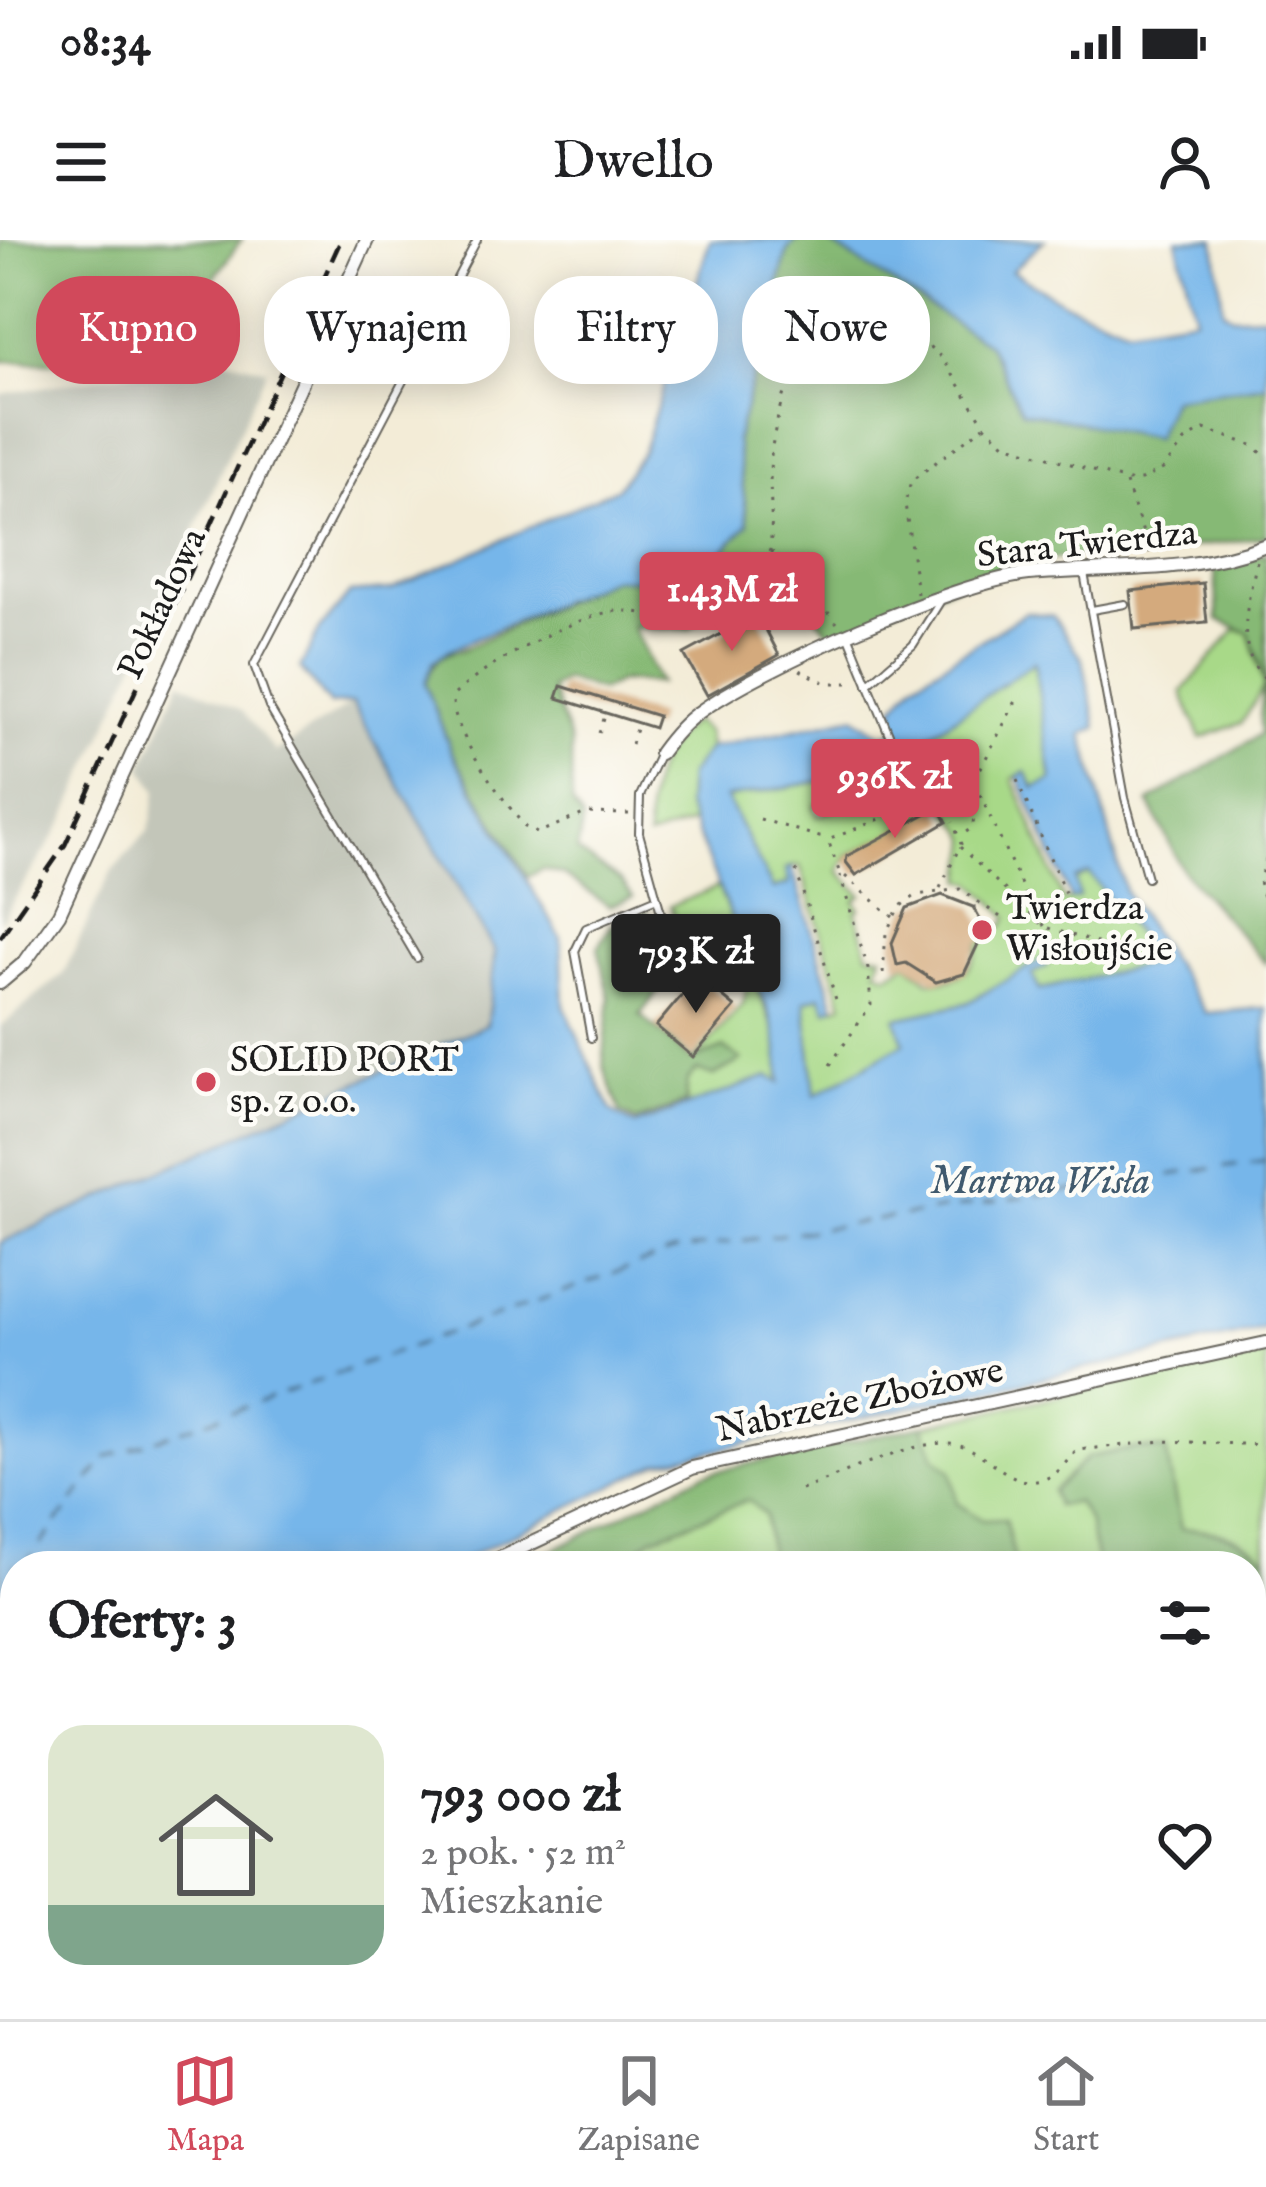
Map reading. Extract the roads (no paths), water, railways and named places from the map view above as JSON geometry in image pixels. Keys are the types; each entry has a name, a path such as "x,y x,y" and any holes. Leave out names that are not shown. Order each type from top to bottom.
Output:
{"street":[{"name":"Pokładowa","path":"0,983 26,962 58,914 179,639 367,240"},
{"name":"Stara Twierdza","path":"660,753 698,712 788,664 943,597 1026,574 1203,565 1263,546"},
{"name":"Nabrzeże Zbożowe","path":"515,1551 692,1468 1266,1343"}],"lane":[{"path":"417,958 268,706 254,665 477,240"},
{"path":"1084,573 1101,685 1147,878"},
{"path":"868,684 913,645 943,597"},
{"path":"1092,610 1125,604"},
{"path":"849,637 905,772"},
{"name":"Stara Twierdza","path":"657,898 639,814 640,796 660,753"},
{"path":"591,1038 574,951 586,928 657,898 673,956"}],"water":[{"name":"Martwa Wisła","path":"710,240 797,240 788,249 781,276 742,276 742,384 751,384 736,440 748,524 694,583 612,578 433,662 425,683 452,753 561,938 564,1005 611,1111 635,1125 769,1076 780,1083 770,1014 754,983 729,960 741,942 686,806 688,776 709,748 855,716 883,736 896,730 894,707 915,682 1026,612 1053,616 1083,660 1097,728 1083,734 1125,891 1206,1013 1266,1008 1266,1329 660,1462 480,1551 0,1551 0,1243 487,1024 495,952 352,703 330,705 300,668 319,631 350,593 391,590 617,488 643,451 664,384 718,384 718,276 699,276","holes":["1034,662 1052,780 1034,788 1026,772 1018,776 1071,899 1079,897 1075,879 1089,873 1158,962 1039,990 1032,974 1047,966 1043,959 967,1003 896,1018 904,1043 815,1095 805,1001 821,996 827,1010 835,1006 792,867 786,869 789,884 773,889 726,798 822,781 832,799 897,771 888,749 901,742 912,765 933,756 927,737"]},
{"path":"825,240 1044,240 1012,271 1065,303 1128,328 1195,317 1177,240 1215,240 1223,310 1232,316 1266,315 1266,385 1172,398 1155,438 1022,411 988,344 930,307 930,276 881,276"}],"railway":[{"path":"0,938 65,845 341,240"}],"place":[{"name":"Twierdza Wisłoujście","path":"982,930"},
{"name":"SOLID PORT sp. z o.o.","path":"206,1082"}]}
